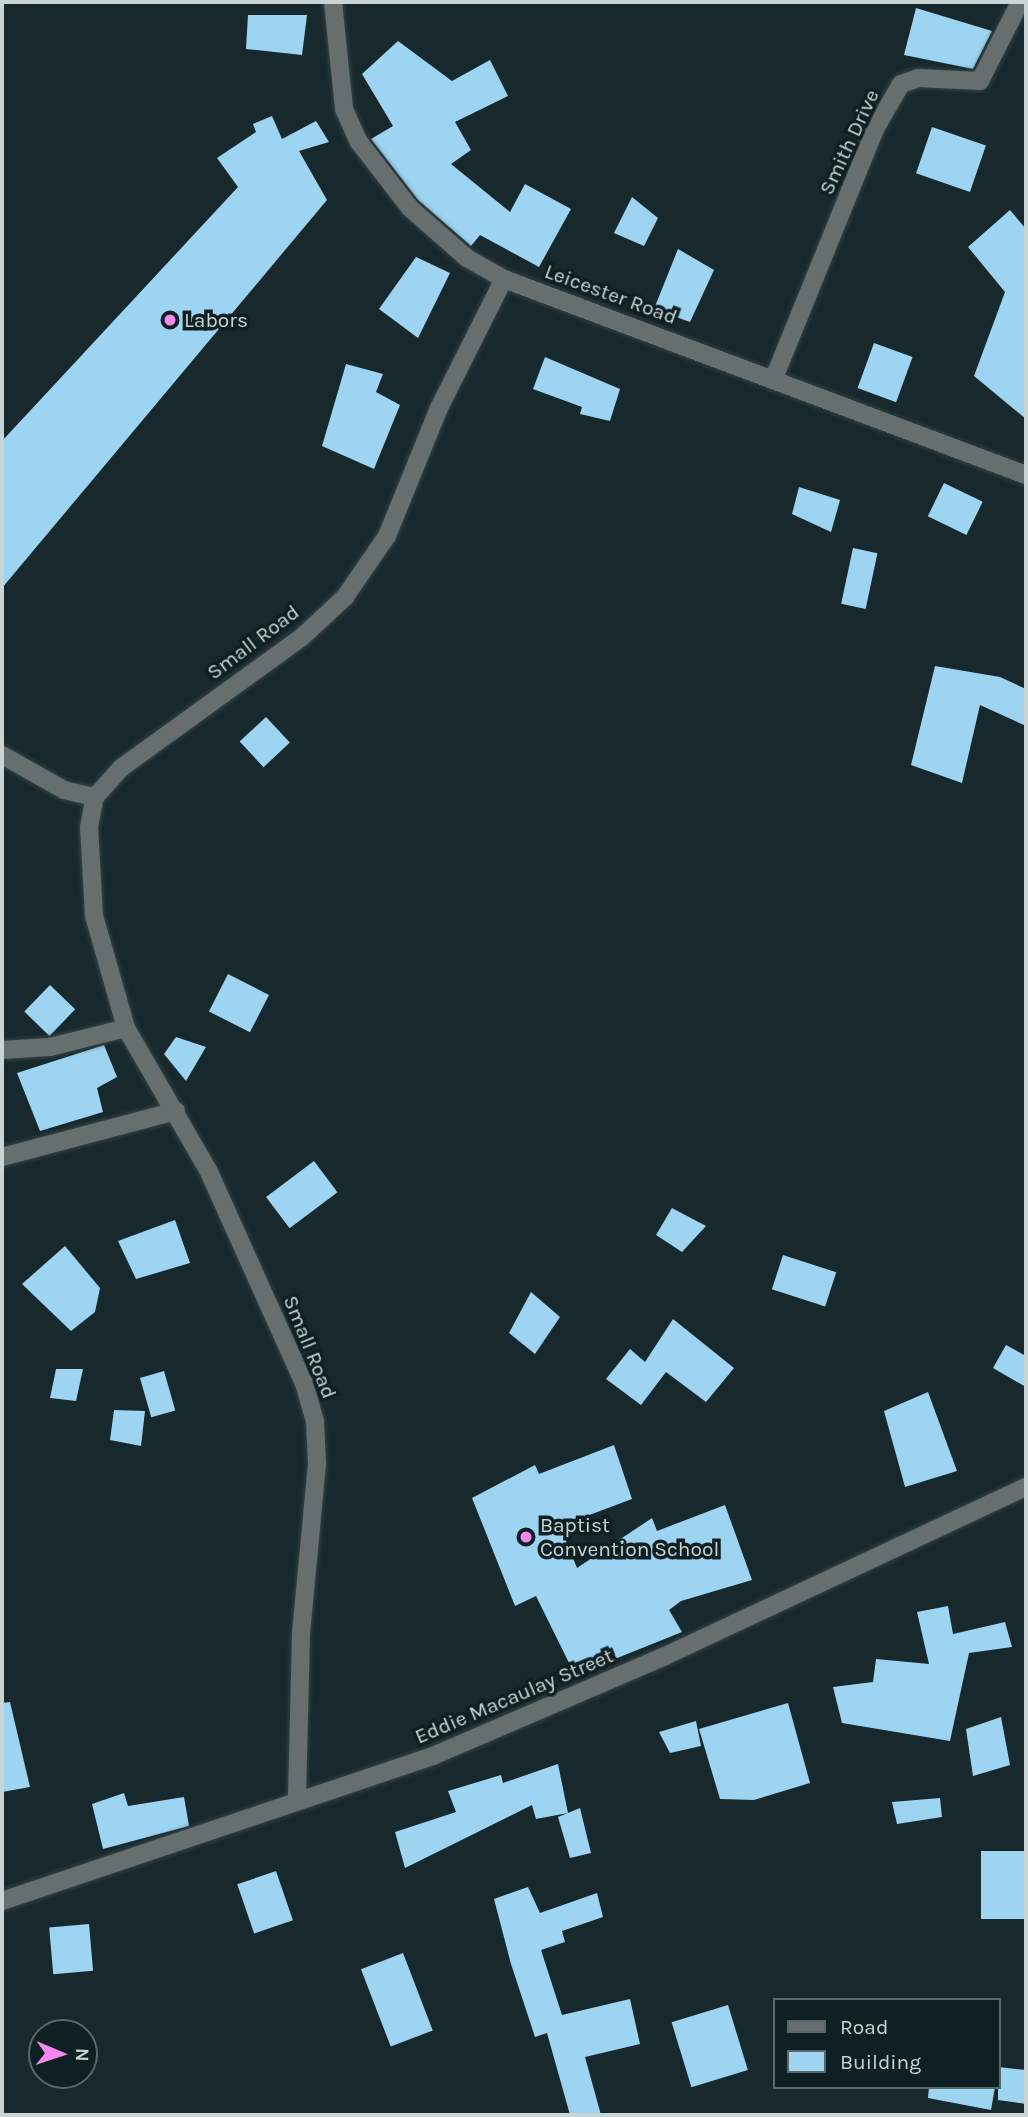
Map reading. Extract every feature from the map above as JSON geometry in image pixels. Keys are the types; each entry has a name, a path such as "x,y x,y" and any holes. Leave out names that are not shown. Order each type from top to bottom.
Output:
{"street":[{"name":"Leicester Road","path":"333,2 344,109 359,142 436,235 504,279 774,378 1026,475"},
{"name":"Smith Drive","path":"774,378 875,129 901,83 918,78 980,81 1020,2"},
{"name":"Small Road","path":"297,1800 315,1421 209,1172 126,1028 93,916 89,827 95,797 121,768 302,637 345,597 387,536 439,408 504,279"},
{"path":"2,755 64,790 95,797"},
{"path":"2,1050 50,1047 126,1028"},
{"path":"2,1157 176,1111"},
{"name":"Eddie Macaulay Street","path":"2,1902 433,1756 665,1656 1026,1487"}],"building":[{"path":"916,8 992,31 973,69 904,55"},
{"path":"248,15 307,15 302,55 246,49"},
{"path":"398,41 452,81 490,60 508,96 455,122 471,150 451,164 510,212 525,184 571,209 539,267 480,235 471,246 418,200 371,139 393,126 362,74"},
{"name":"Labors","path":"272,116 282,139 316,121 329,142 299,151 327,200 2,588 2,441 238,187 217,158 256,132 253,124"},
{"path":"932,127 986,146 970,192 916,173"},
{"path":"632,197 658,218 644,246 614,233"},
{"path":"1010,210 1026,229 1026,419 974,376 1005,292 968,247"},
{"path":"678,249 714,270 690,322 654,309"},
{"path":"416,257 450,273 418,338 379,309"},
{"path":"874,343 913,357 896,402 858,388"},
{"path":"545,357 620,389 610,421 580,414 582,407 533,389"},
{"path":"346,364 383,374 376,392 400,405 374,469 322,446"},
{"path":"944,483 983,502 966,535 928,516"},
{"path":"799,487 840,500 831,532 792,514"},
{"path":"853,548 877,553 866,609 841,604"},
{"path":"935,666 1000,677 1026,689 1026,726 980,705 962,783 911,765"},
{"path":"266,717 290,743 264,767 240,742"},
{"path":"228,974 269,995 250,1032 209,1011"},
{"path":"50,985 75,1009 49,1036 24,1012"},
{"path":"176,1037 206,1047 186,1081 164,1054"},
{"path":"104,1045 117,1077 97,1088 103,1112 40,1131 17,1073"},
{"path":"314,1161 337,1192 290,1228 266,1197"},
{"path":"672,1208 706,1226 682,1252 656,1235"},
{"path":"175,1220 190,1263 136,1279 118,1241"},
{"path":"65,1246 100,1288 95,1312 71,1331 22,1284"},
{"path":"783,1255 836,1272 825,1307 772,1289"},
{"path":"531,1292 560,1317 535,1354 509,1333"},
{"path":"673,1319 734,1368 706,1402 666,1372 641,1405 606,1379 630,1349 645,1362"},
{"path":"1006,1345 1026,1356 1026,1387 993,1368"},
{"path":"56,1369 83,1369 76,1401 50,1398"},
{"path":"164,1371 175,1410 151,1417 140,1378"},
{"path":"928,1392 957,1471 905,1487 884,1411"},
{"path":"114,1410 145,1411 141,1446 110,1440"},
{"path":"614,1445 632,1499 560,1526 577,1568 652,1518 657,1531 725,1505 752,1580 681,1601 669,1610 682,1632 575,1675 536,1596 515,1606 472,1498 535,1465 539,1474"},
{"path":"948,1606 953,1634 1005,1622 1012,1647 969,1653 950,1741 842,1723 833,1687 873,1682 876,1659 929,1664 917,1612"},
{"path":"10,1702 30,1787 2,1792 2,1703"},
{"path":"788,1703 810,1783 754,1800 720,1799 699,1729"},
{"path":"1001,1717 1010,1765 973,1776 966,1729"},
{"path":"696,1721 701,1746 670,1753 659,1732"},
{"path":"558,1764 568,1813 536,1819 532,1805 405,1868 395,1832 456,1812 448,1791 501,1775 503,1783"},
{"path":"124,1793 128,1806 184,1797 189,1826 103,1849 92,1804"},
{"path":"940,1798 942,1817 897,1824 892,1802"},
{"path":"580,1808 591,1853 570,1858 558,1817"},
{"path":"981,1851 1026,1851 1026,1919 981,1919"},
{"path":"276,1871 293,1920 254,1934 237,1884"},
{"path":"528,1887 540,1913 597,1893 603,1917 562,1931 565,1942 541,1950 562,2015 630,1999 640,2044 585,2057 601,2115 570,2115 547,2033 535,2037 511,1964 494,1899"},
{"path":"89,1924 93,1971 53,1974 49,1927"},
{"path":"403,1953 433,2030 391,2047 361,1969"},
{"path":"728,2005 748,2070 691,2087 672,2022"},
{"path":"1000,2067 1026,2070 1026,2104 998,2100"},
{"path":"929,2089 995,2089 991,2110 928,2098"}],"place":[{"name":"Labors","path":"170,320"},
{"name":"Baptist Convention School","path":"526,1537"}]}
